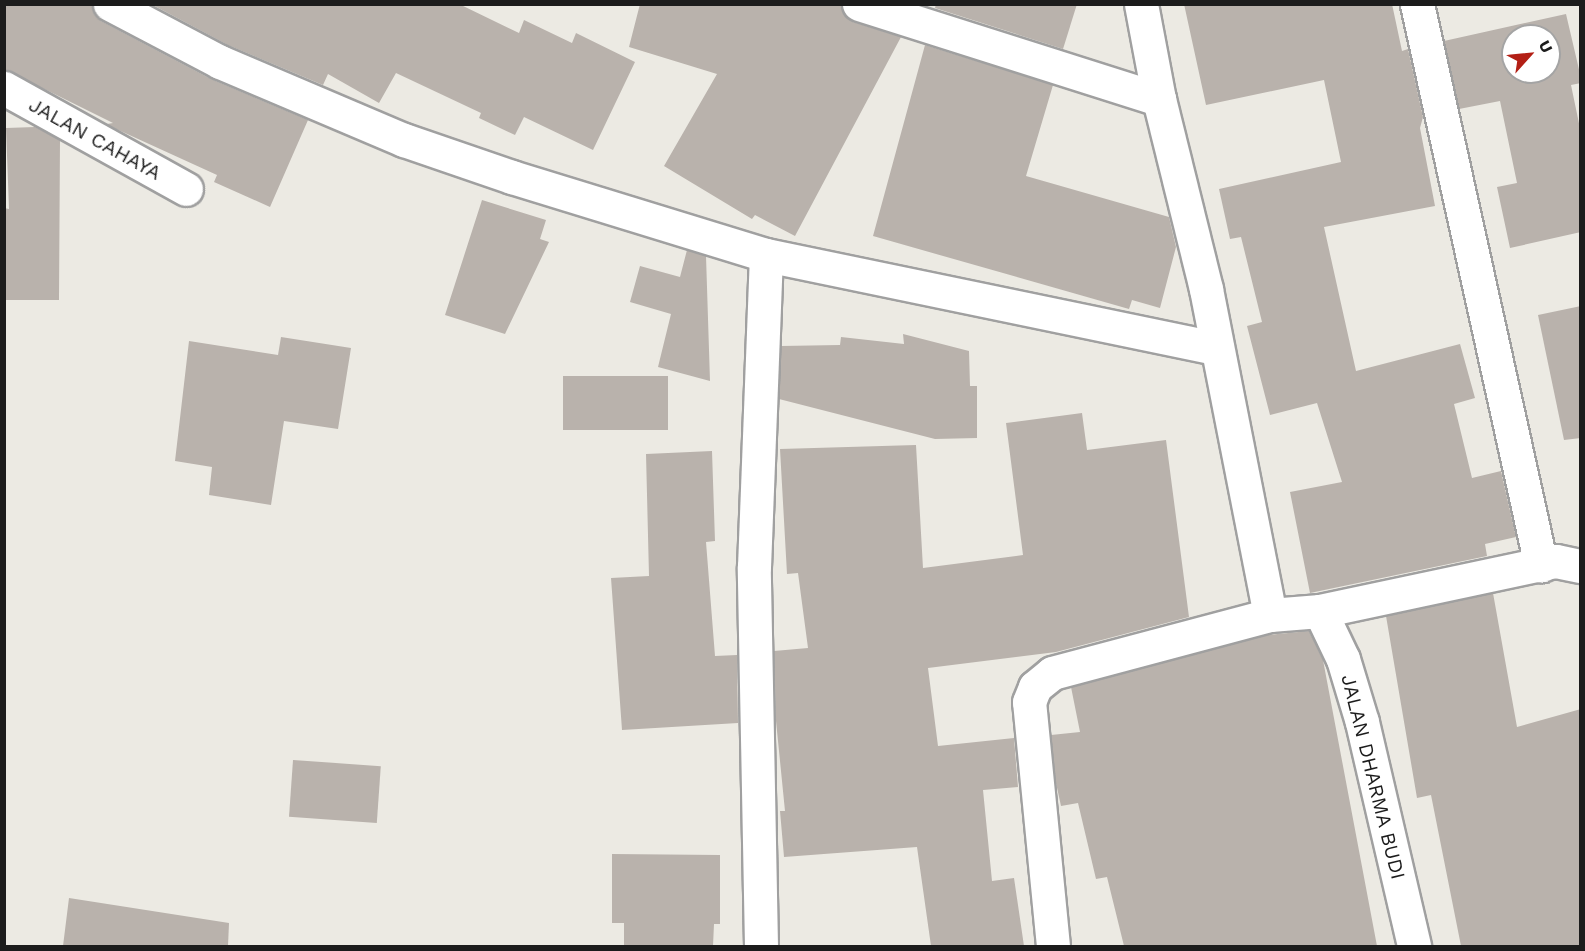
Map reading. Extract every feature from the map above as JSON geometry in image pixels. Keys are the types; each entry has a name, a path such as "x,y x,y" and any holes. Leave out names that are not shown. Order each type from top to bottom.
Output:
{"street":[{"path":"110,4 220,62 404,140 766,255 1217,348"},
{"path":"859,4 1159,99"},
{"path":"1141,4 1159,99 1217,348 1270,615"},
{"path":"1417,4 1541,565"},
{"name":"JALAN CAHAYA","path":"4,88 186,189"},
{"path":"761,946 754,567 766,255"},
{"path":"1053,946 1029,702 1035,687 1052,673 1072,665 1270,615 1320,611 1556,561 1581,566"},
{"name":"JALAN DHARMA BUDI","path":"1320,611 1343,659 1362,722 1414,946"}],"building":[{"path":"4,4 91,4 101,21 211,79 308,120 270,207 214,182 217,175 114,128 107,124 113,123 4,69"},
{"path":"151,4 459,4 519,33 524,20 572,43 576,33 635,62 593,150 524,117 515,135 479,118 481,113 396,73 379,103 328,74 323,85 228,45"},
{"path":"640,4 841,4 845,16 853,22 901,37 795,236 755,215 752,219 664,166 717,74 629,47"},
{"path":"936,4 1077,4 1063,49 935,8"},
{"path":"1184,4 1392,4 1402,51 1408,49 1423,117 1420,128 1435,206 1324,227 1356,371 1460,344 1475,398 1454,404 1472,478 1501,471 1516,537 1485,544 1487,556 1310,593 1290,492 1342,482 1317,403 1270,415 1247,326 1262,322 1241,237 1230,239 1219,189 1341,162 1324,80 1206,105"},
{"path":"1566,14 1581,78 1581,83 1571,85 1581,133 1581,232 1510,248 1497,187 1517,183 1500,101 1459,109 1444,41 1501,28 1501,84 1561,84 1561,24 1521,24"},
{"path":"925,45 1053,85 1026,176 1169,217 1176,247 1160,308 1132,300 1129,309 873,236"},
{"path":"35,127 60,140 59,300 4,300 4,208 9,209 6,128"},
{"path":"482,200 546,220 540,239 549,242 505,334 445,315"},
{"path":"687,250 706,256 710,381 658,367 671,314 630,302 640,266 680,277"},
{"path":"1581,306 1581,438 1564,440 1538,315"},
{"path":"903,334 969,351 970,386 977,386 977,438 935,439 779,399 781,346 840,345 841,337 904,344"},
{"path":"281,337 351,348 338,429 284,421 271,505 209,495 212,467 175,461 189,341 278,355"},
{"path":"563,376 668,376 668,430 563,430"},
{"path":"1082,413 1087,450 1166,440 1189,617 1056,652 928,668 938,746 1014,738 1018,787 983,790 992,881 1014,878 1024,946 931,946 917,847 784,857 780,811 785,811 776,721 774,651 808,648 798,573 787,574 780,449 916,445 923,568 1023,555 1006,423"},
{"path":"712,451 715,541 706,542 715,656 737,655 738,723 622,730 611,578 649,576 646,454"},
{"path":"1493,593 1517,727 1581,709 1581,946 1461,946 1431,795 1417,798 1386,616"},
{"path":"1309,631 1323,660 1377,946 1124,946 1107,877 1096,879 1078,803 1061,806 1056,783 1051,735 1080,732 1071,687 1268,635"},
{"path":"293,760 381,766 377,823 289,817"},
{"path":"612,854 720,855 720,924 714,924 713,946 624,946 624,923 612,923"},
{"path":"69,898 229,923 228,946 63,946"}]}
